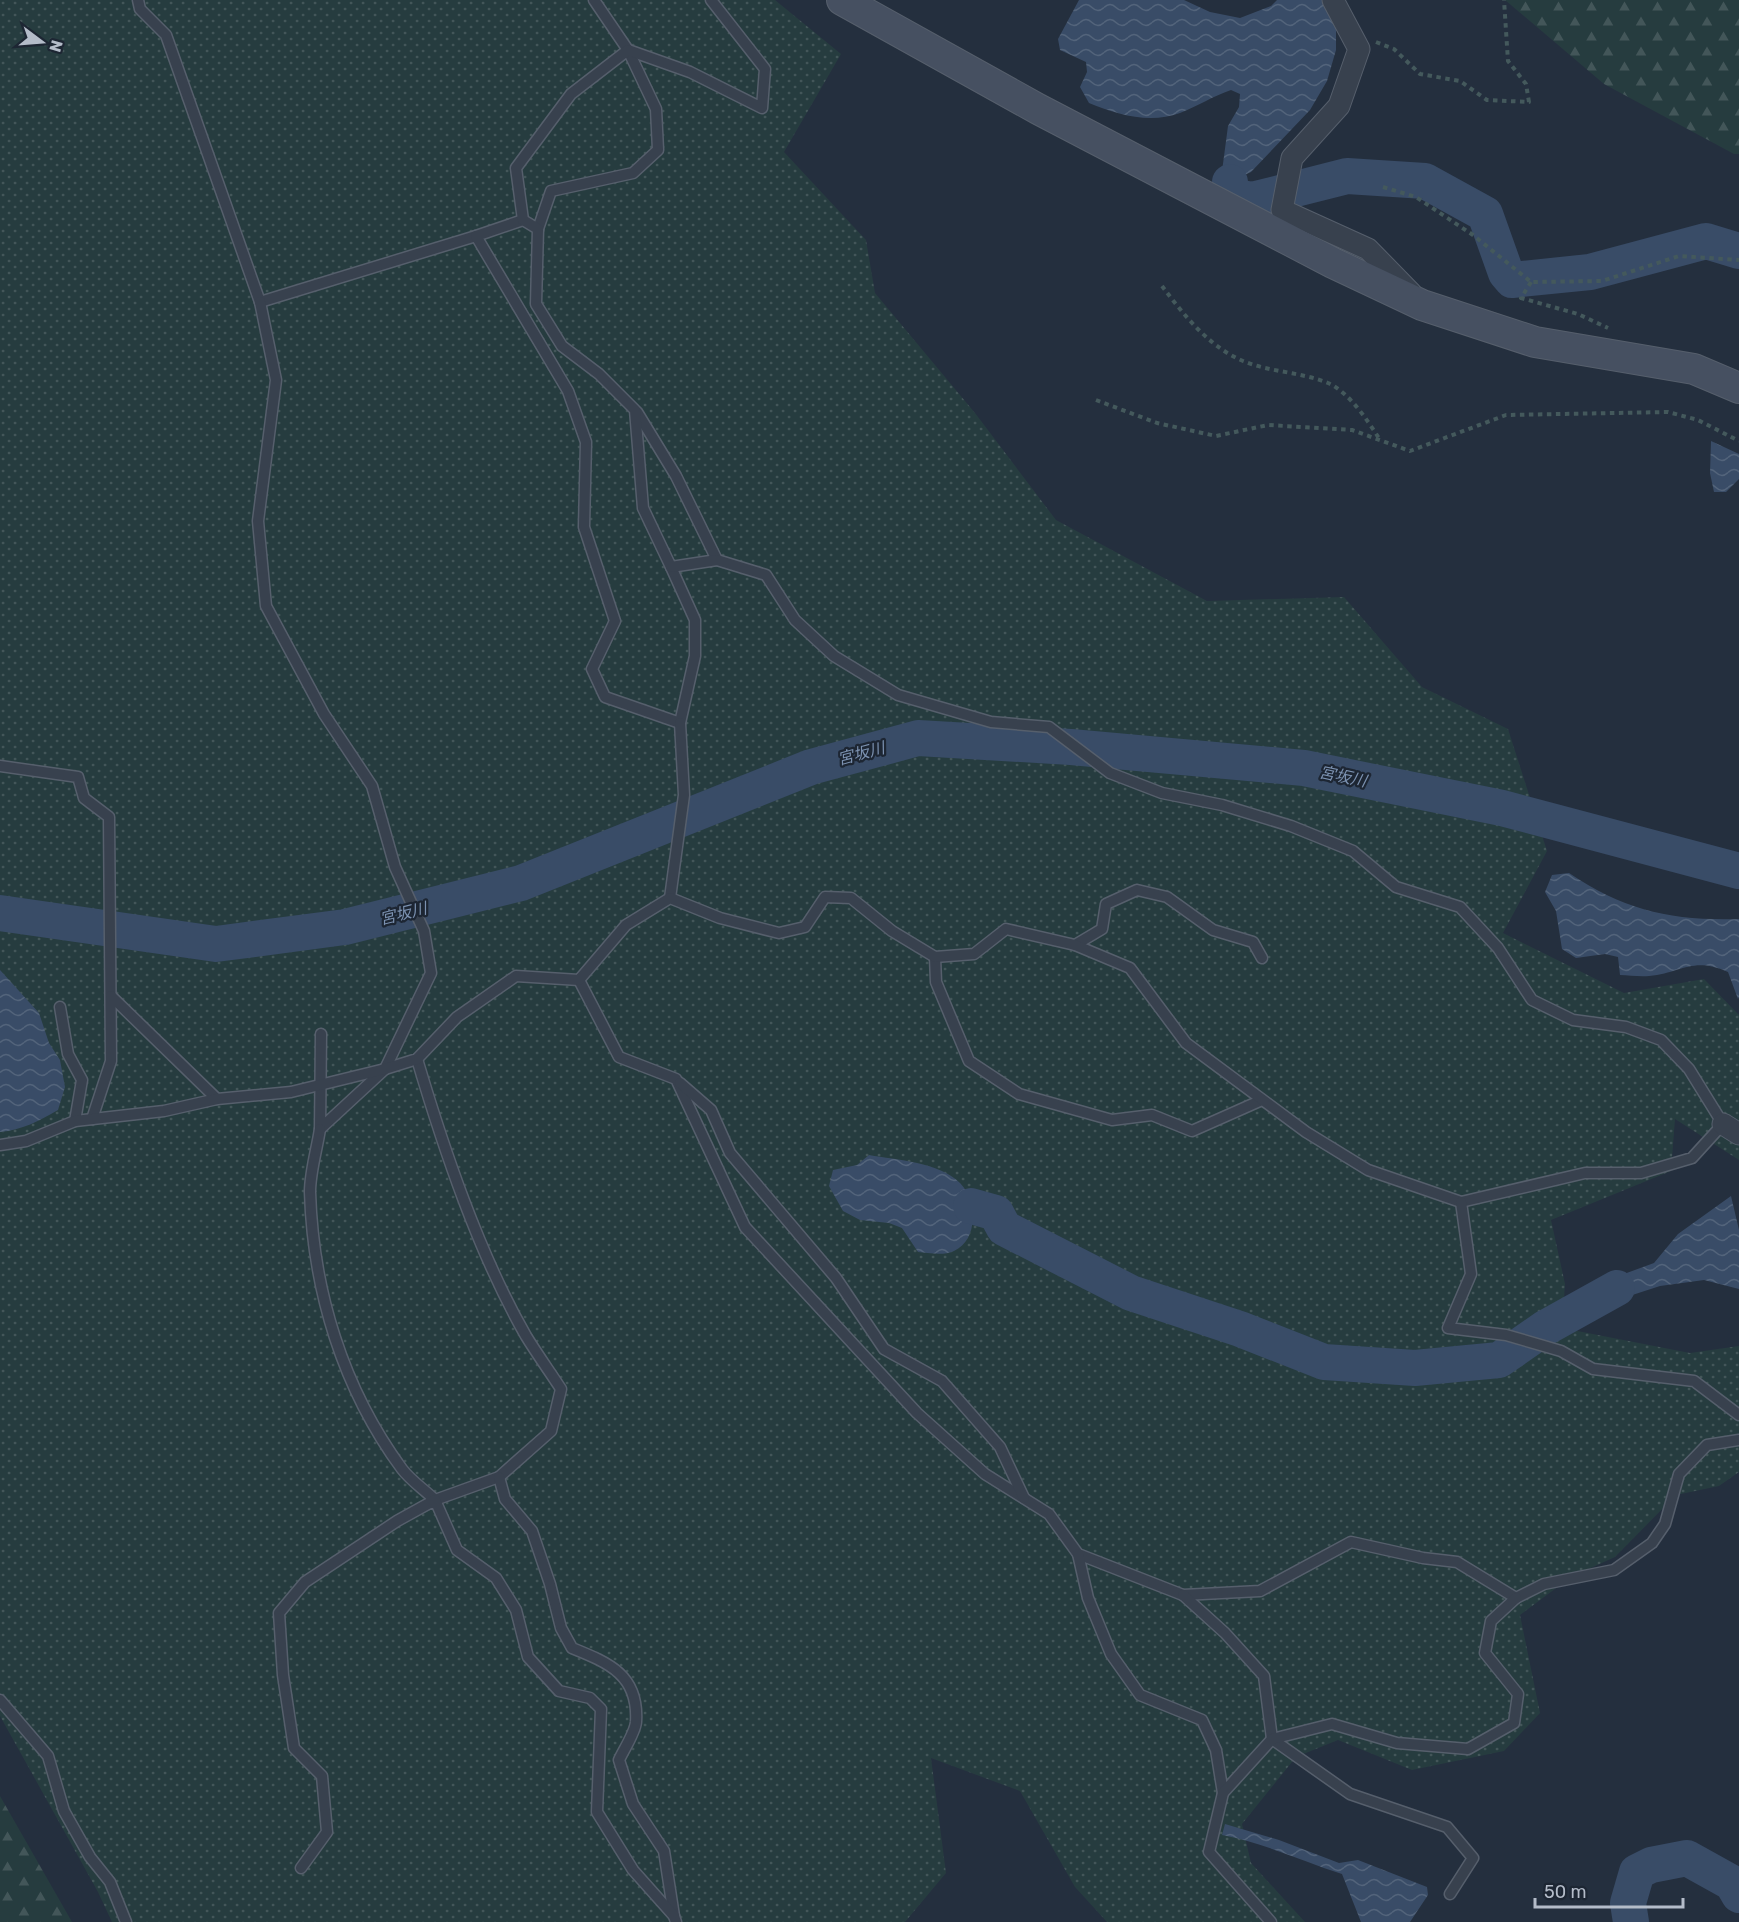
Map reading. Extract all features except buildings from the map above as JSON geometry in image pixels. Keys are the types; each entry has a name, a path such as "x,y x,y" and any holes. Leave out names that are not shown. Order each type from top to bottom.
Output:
{"street":[{"path":"842,0 1049,115 1334,263 1422,305 1535,342 1694,369 1739,388"},
{"path":"1333,0 1359,49 1339,106 1292,158 1282,210 1368,249 1422,305"}],"lane":[{"path":"138,0 140,9 166,35 260,302 276,380 258,521 266,606 324,714 372,786 395,867 424,931 430,962 431,973 385,1069 320,1129"},
{"path":"594,0 628,50 656,109 658,150 633,174 551,191 538,229 536,304 562,346 598,374 635,410 676,476 717,560"},
{"path":"628,50 690,72 762,108 765,69 711,0"},
{"path":"523,220 516,168 571,94 628,50"},
{"path":"260,302 523,220 538,229"},
{"path":"476,236 530,332 568,391 586,442 584,527 615,621 592,669 605,697 681,723"},
{"path":"635,410 643,508 695,620 695,656 681,723 684,795 670,898"},
{"path":"670,898 720,918 779,933 805,927 825,897 851,898 892,931 935,957 974,954 1006,929 1075,945 1130,968 1186,1043 1306,1132 1368,1170 1461,1202 1585,1173 1641,1173 1692,1158 1731,1129 1689,1069 1661,1040 1626,1027 1573,1020 1532,1000 1498,948 1460,907 1396,887 1353,851 1291,826 1222,805 1162,794 1110,773 1049,727 991,722 898,695 834,656 818,642 795,620 766,575 717,560 671,567"},
{"path":"0,766 78,777 84,798 109,817 111,1061 92,1119"},
{"path":"1075,945 1102,929 1106,904 1137,890 1167,897 1213,930 1253,942 1262,958"},
{"path":"579,980 626,925 670,898"},
{"path":"935,957 936,982 969,1061 1019,1094 1112,1120 1152,1115 1192,1131 1262,1100"},
{"path":"0,1146 26,1141 75,1121 164,1111 217,1099 291,1092 385,1069 417,1059 458,1017 516,976 579,980"},
{"path":"579,980 619,1057 676,1079 711,1110 730,1154 836,1278 884,1349 942,1381 1000,1447 1024,1499"},
{"path":"111,996 217,1099"},
{"path":"60,1007 68,1054 82,1080 75,1121"},
{"path":"321,1034 320,1129 310,1191 319,1284 332,1331 359,1401 403,1471 435,1500 457,1550 496,1578 516,1610 528,1657 559,1691 590,1698 601,1709 597,1812 633,1870 675,1919"},
{"path":"302,1868 327,1832 325,1809 322,1776 294,1748 283,1675 279,1613 304,1582 388,1527 435,1500 499,1477 551,1431 561,1389 526,1336 490,1265 434,1117 417,1059"},
{"path":"676,1079 745,1227 917,1413 985,1474 1049,1514 1078,1554 1088,1598 1111,1654 1140,1695 1202,1720 1216,1750 1223,1792 1209,1852 1271,1922"},
{"path":"1461,1202 1472,1274 1448,1328 1506,1335 1550,1348 1593,1369 1694,1381 1714,1399 1739,1415"},
{"path":"1223,1792 1272,1738 1332,1724 1397,1743 1468,1749 1514,1723 1518,1694 1485,1653 1491,1621 1516,1598 1544,1584 1614,1570 1652,1543 1665,1524 1679,1474 1707,1445 1739,1440"},
{"path":"499,1477 505,1499 532,1531 550,1584 561,1628 572,1648 609,1663 631,1685 636,1723 620,1760 633,1804 664,1851 675,1919"},
{"path":"1184,1595 1260,1592 1351,1542 1423,1558 1457,1562 1516,1598"},
{"path":"1078,1554 1184,1595 1225,1633 1264,1676 1272,1738 1350,1794 1447,1827 1473,1858 1450,1894"},
{"path":"0,1700 48,1756 64,1812 90,1857 110,1882 126,1922"}],"path":[{"path":"1350,32 1394,49 1420,74 1460,81 1487,100 1529,102 1526,84 1508,62 1504,0"},
{"path":"1383,187 1416,196 1473,235 1531,282 1602,281 1679,256 1739,260"},
{"path":"1531,282 1521,298 1578,314 1617,333"},
{"path":"1162,286 1182,312 1216,345 1242,361 1329,383 1364,413 1380,440"},
{"path":"1096,400 1157,423 1216,436 1268,425 1352,430 1410,451 1506,415 1668,412 1698,420 1739,441"}],"green space":[{"path":"0,0 775,0 841,54 784,152 866,240 875,293 975,413 1056,520 1207,601 1344,597 1422,687 1508,729 1547,851 1503,933 1624,993 1704,979 1739,1015 1739,1160 1675,1119 1671,1171 1551,1220 1565,1284 1562,1328 1690,1353 1739,1346 1739,1472 1719,1486 1676,1495 1615,1557 1571,1577 1520,1615 1540,1713 1504,1751 1412,1770 1338,1740 1296,1757 1242,1824 1251,1863 1305,1922 1107,1922 1075,1887 1020,1791 931,1758 946,1873 905,1922 112,1922 98,1892 0,1716"},
{"path":"1505,0 1739,0 1739,154 1734,154 1604,84"},
{"path":"0,1796 72,1922 0,1922"}],"water":[{"path":"1079,0 1184,0 1210,12 1240,18 1271,6 1277,0 1322,0 1336,27 1336,50 1327,81 1310,110 1251,172 1230,182 1221,179 1228,126 1239,107 1240,94 1231,90 1180,113 1157,118 1134,117 1089,103 1080,87 1087,72 1086,62 1060,50 1058,39"},
{"path":"1711,441 1739,454 1739,479 1726,492 1714,492 1710,473"},
{"path":"1569,873 1610,896 1650,911 1692,918 1739,919 1738,999 1728,972 1716,967 1696,965 1649,976 1620,975 1618,957 1605,954 1576,958 1562,949 1556,911 1545,892 1552,875"},
{"path":"0,970 39,1013 49,1043 60,1060 65,1087 58,1110 30,1124 0,1132"},
{"path":"869,1155 929,1166 941,1170 960,1183 970,1199 973,1219 968,1238 962,1246 946,1253 918,1252 902,1228 889,1223 860,1220 843,1211 829,1186 833,1170 857,1165"},
{"path":"1731,1196 1739,1230 1739,1289 1704,1280 1660,1286 1623,1298 1617,1288 1624,1274 1654,1263 1678,1234"},
{"path":"1225,1824 1279,1840 1339,1863 1358,1860 1427,1887 1428,1895 1410,1922 1361,1922 1342,1874 1268,1847 1222,1835"}],"waterway":[{"path":"1230,182 1231,196 1252,200 1347,176 1425,181 1485,214 1506,273 1512,280 1590,272 1706,241 1739,251"},
{"name":"宮坂川","path":"0,913 216,944 345,927 521,883 811,767 918,738 1071,747 1304,768 1502,808 1739,871"},
{"path":"971,1206 996,1213 1004,1228 1131,1293 1240,1329 1324,1362 1415,1368 1499,1360 1545,1328 1617,1288"},
{"path":"1631,1922 1628,1903 1637,1872 1651,1865 1687,1858 1732,1883 1739,1895"}]}
